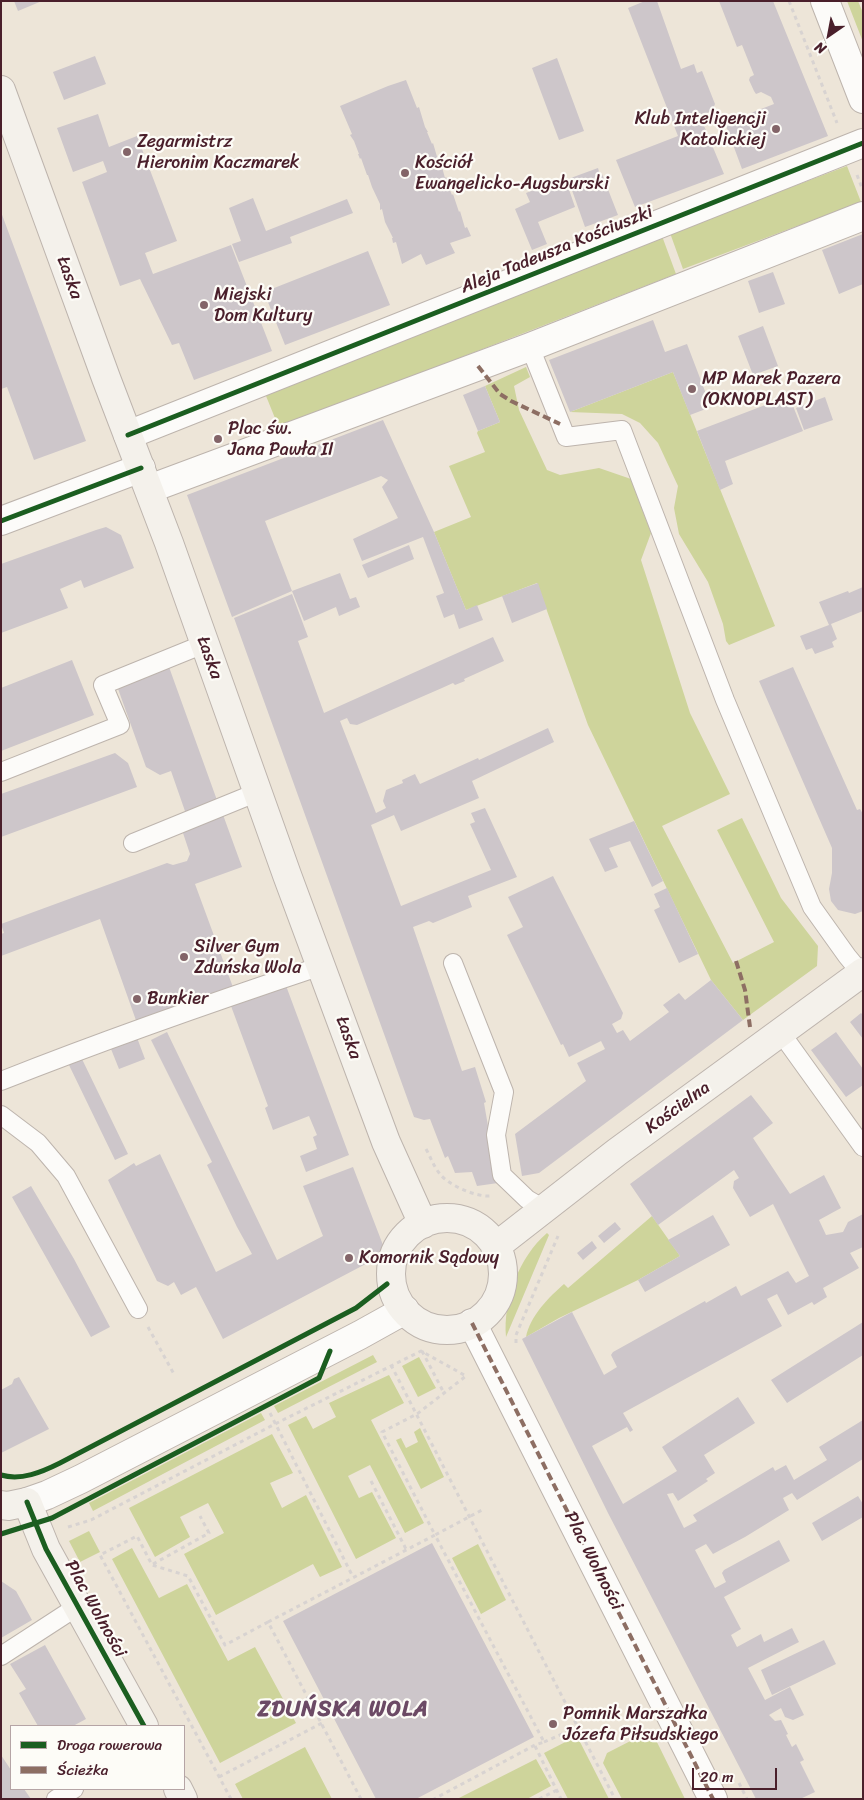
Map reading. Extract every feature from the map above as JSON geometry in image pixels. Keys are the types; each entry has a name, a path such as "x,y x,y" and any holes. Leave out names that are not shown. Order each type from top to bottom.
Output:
{"street":[{"path":"825,1 863,99"},
{"name":"Łaska","path":"1,90 145,479 386,1142 423,1224"},
{"name":"Aleja Tadeusza Kościuszki","path":"128,435 855,146"},
{"path":"1,521 283,440 530,347 863,216"},
{"name":"Kościelna","path":"495,1246 617,1152 862,972"},
{"path":"445,1218 467,1222 486,1234 495,1246 500,1258 502,1271 500,1290 492,1307 472,1324 454,1329 436,1328 419,1322 404,1310 394,1290 391,1274 400,1244 410,1232 423,1224 445,1218"},
{"name":"Plac Wolności","path":"143,1725 46,1549 14,1503 47,1495 89,1475 360,1335 404,1310"},
{"name":"Plac Wolności","path":"472,1324 712,1799"}],"lane":[{"path":"530,347 566,437 622,430 725,700 812,907 847,956 862,972"},
{"path":"1,772 120,725 103,685 204,644"},
{"path":"133,843 258,792"},
{"path":"453,963 504,1092 496,1135 502,1175 527,1199 544,1209"},
{"path":"1,1081 140,1028 321,966"},
{"path":"781,1033 863,1147"},
{"path":"1,1115 38,1143 66,1176 138,1309"},
{"path":"1,1656 78,1606"},
{"path":"56,1799 72,1790"}],"path":[{"path":"788,1 855,146 863,191"},
{"path":"426,1150 441,1176 461,1188 481,1196 520,1192"},
{"path":"516,1347 516,1335 560,1233"},
{"path":"138,1309 175,1376"},
{"path":"62,1529 91,1520 275,1424 421,1351"},
{"path":"421,1351 466,1376 417,1414 382,1432 544,1742"},
{"path":"421,1351 444,1393"},
{"path":"391,1365 615,1799"},
{"path":"269,1412 354,1577"},
{"path":"371,1481 406,1549"},
{"path":"231,1799 100,1556 137,1536 152,1565 188,1576 225,1645 482,1510"},
{"path":"152,1565 209,1533 200,1516"},
{"path":"268,1622 360,1799"},
{"path":"219,1777 322,1723"},
{"path":"434,1799 535,1745 578,1726"},
{"path":"535,1745 561,1799"},
{"path":"539,1799 557,1790"}],"green space":[{"path":"847,1 858,1 863,13 863,42"},
{"path":"847,166 861,202 683,269 670,233"},
{"path":"662,236 676,274 279,428 264,391"},
{"path":"526,367 530,377 514,386 519,410 547,470 560,475 599,468 631,479 651,533 641,560 690,713 730,794 662,826 733,963 774,942 717,830 742,818 781,898 818,946 817,966 743,1020 711,980 588,725 537,583 466,610 434,532 471,517 449,466 485,452 477,433 478,431 500,422 485,386"},
{"path":"673,372 775,626 729,645 726,641 723,624 708,582 679,534 674,508 678,486 658,443 640,423 622,414 570,412"},
{"path":"652,1216 680,1256 638,1280 559,1318 526,1337 536,1314 552,1295 564,1284 568,1288"},
{"path":"547,1233 549,1235 506,1337 507,1309 515,1280 528,1254"},
{"path":"373,1355 377,1362 278,1413 274,1406"},
{"path":"419,1357 436,1388 418,1397 402,1366"},
{"path":"389,1375 404,1403 371,1420 424,1523 405,1533 370,1465 348,1476 359,1498 372,1492 396,1538 356,1559 288,1425 306,1416 313,1429 336,1417 329,1403"},
{"path":"261,1413 265,1420 93,1511 89,1503"},
{"path":"420,1428 444,1477 421,1489 396,1440 401,1438 406,1448 418,1442 414,1432"},
{"path":"272,1434 293,1473 270,1483 282,1508 306,1495 342,1567 320,1577 313,1564 216,1615 184,1554 224,1533 208,1503 180,1517 190,1537 155,1557 129,1508"},
{"path":"89,1531 100,1552 80,1562 69,1541"},
{"path":"478,1544 506,1600 481,1614 452,1558"},
{"path":"132,1548 159,1598 187,1584 228,1661 255,1647 296,1723 220,1763 112,1559"},
{"path":"646,1733 654,1736 685,1799 622,1799 603,1763 607,1753"},
{"path":"577,1736 609,1799 568,1799 544,1753"},
{"path":"305,1747 332,1799 243,1799 235,1784"},
{"path":"536,1759 551,1786 527,1799 457,1799"}],"building":[{"path":"14,1 42,1 18,11"},
{"path":"645,1 657,1 681,69 694,64 697,73 702,71 715,104 712,111 700,116 724,174 635,207 616,160 678,136 628,8"},
{"path":"719,1 773,1 828,136 742,169 725,123 774,104 771,97 761,92 756,94 754,91 749,80 754,75 742,45 737,47"},
{"path":"95,56 106,84 64,100 53,72"},
{"path":"557,58 584,131 559,140 532,68"},
{"name":"Kościół Ewangelicko-Augsburski","path":"406,80 417,108 419,107 465,228 467,227 471,236 450,243 455,253 426,265 421,254 402,264 396,242 393,243 393,238 385,222 382,209 380,210 380,204 350,135 352,134 340,106"},
{"path":"98,114 109,147 137,136 177,241 145,253 153,274 231,245 272,351 194,380 179,343 172,345 140,279 120,286 82,182 107,172 103,161 73,172 57,128"},
{"path":"598,168 618,215 585,227 568,179"},
{"path":"565,178 575,207 538,222 547,244 532,250 515,209 530,202 526,193"},
{"path":"253,198 266,231 347,199 353,213 290,237 292,243 239,262 232,244 241,241 229,208"},
{"path":"1,212 86,441 34,460 7,387 1,389"},
{"path":"863,234 863,284 839,294 822,250"},
{"path":"368,251 390,305 285,345 264,292"},
{"path":"773,272 785,304 759,313 748,281"},
{"path":"653,320 665,352 687,344 711,407 690,415 673,372 570,412 549,360"},
{"path":"763,326 778,366 753,375 738,336"},
{"path":"485,386 500,422 478,431 463,395"},
{"path":"789,396 803,431 725,461 733,484 720,490 697,431"},
{"path":"825,397 833,420 804,430 796,408"},
{"path":"383,420 434,532 466,610 477,605 483,620 459,629 454,614 444,618 436,596 444,593 423,537 362,561 353,539 398,518 382,487 388,480 381,476 265,521 292,591 232,617 187,495"},
{"path":"106,527 121,535 134,568 84,588 81,580 60,589 68,608 1,633 1,564"},
{"path":"409,545 414,559 368,578 362,565"},
{"path":"340,573 350,599 356,597 360,607 339,616 336,607 304,621 292,591"},
{"path":"538,583 547,609 512,623 502,596"},
{"path":"863,587 863,611 831,624 837,639 832,642 834,647 815,654 812,648 806,650 800,636 829,625 819,602"},
{"path":"292,594 308,637 298,641 324,713 493,637 504,661 464,679 465,681 455,685 453,683 357,725 350,724 347,718 340,721 376,813 386,808 383,801 386,790 403,783 402,780 415,774 420,784 478,758 479,760 548,728 554,742 472,781 479,798 401,831 394,815 371,825 401,906 491,870 470,824 475,822 471,813 485,808 517,877 468,896 472,907 433,923 429,921 413,927 462,1071 475,1067 486,1102 484,1103 498,1183 477,1186 472,1172 455,1173 448,1156 445,1158 430,1119 424,1120 414,1117 234,618"},
{"path":"72,660 94,715 1,751 1,688"},
{"path":"169,667 218,803 186,814 171,771 160,775 146,767 117,686"},
{"path":"793,667 857,810 860,809 863,814 863,911 855,914 838,910 831,901 829,889 832,873 832,848 759,681"},
{"path":"115,753 128,763 137,787 1,837 1,794"},
{"path":"222,812 242,867 195,884 234,990 138,1026 100,919 1,956 1,934 4,933 1,924 167,863 173,865 187,861 190,854 181,827"},
{"path":"634,821 663,881 652,887 630,841 609,848 618,867 605,872 589,839"},
{"path":"553,876 623,1013 621,1019 612,1024 617,1033 623,1030 630,1041 669,1012 663,1005 679,993 685,1000 711,980 743,1020 539,1173 522,1176 515,1134 586,1081 577,1063 605,1049 601,1041 569,1057 563,1044 561,1045 507,935 523,927 508,897"},
{"path":"667,888 698,954 679,963 654,910 660,907 654,894"},
{"path":"285,983 349,1155 306,1172 300,1156 317,1149 313,1137 317,1135 309,1116 273,1130 265,1108 268,1106 231,1006"},
{"path":"861,1013 863,1015 863,1039 850,1022"},
{"path":"167,1032 277,1260 323,1236 303,1186 353,1167 383,1245 379,1257 223,1339 196,1287 181,1295 174,1282 168,1286 157,1281 108,1180 134,1163 136,1166 160,1154 216,1272 252,1254 207,1165 212,1162 151,1040"},
{"path":"836,1032 863,1069 863,1085 846,1097 811,1050"},
{"path":"136,1035 145,1059 119,1069 109,1044"},
{"path":"81,1057 128,1154 115,1160 68,1063"},
{"path":"751,1095 773,1123 753,1138 790,1194 824,1175 841,1208 819,1220 826,1235 843,1232 848,1222 863,1214 863,1247 850,1253 859,1268 823,1288 827,1297 814,1305 812,1302 788,1315 777,1294 767,1299 782,1326 623,1413 633,1430 630,1432 627,1427 592,1446 623,1504 677,1471 662,1447 738,1397 755,1423 704,1455 715,1473 706,1479 708,1481 678,1501 673,1493 667,1494 684,1528 697,1521 693,1515 773,1467 775,1471 786,1465 794,1480 827,1460 819,1447 863,1420 863,1459 797,1500 792,1493 783,1498 789,1510 745,1537 713,1554 706,1544 695,1550 715,1588 726,1582 722,1573 724,1570 779,1540 790,1561 724,1597 741,1629 731,1635 737,1647 761,1634 764,1642 792,1628 799,1642 748,1668 765,1700 790,1687 804,1715 793,1720 785,1717 781,1708 769,1715 775,1721 781,1720 792,1747 796,1744 804,1760 800,1762 815,1792 800,1799 756,1799 608,1513 522,1339 572,1312 604,1375 617,1367 611,1355 613,1352 736,1286 741,1296 788,1271 796,1283 809,1276 773,1204 750,1217 733,1188 734,1181 739,1178 734,1170 658,1225 630,1184"},
{"path":"31,1186 74,1259 110,1327 91,1337 12,1197"},
{"path":"713,1215 730,1245 645,1292 638,1280 680,1256 668,1240"},
{"path":"615,1222 621,1229 604,1243 598,1236"},
{"path":"592,1241 597,1248 583,1260 577,1253"},
{"path":"863,1322 863,1355 787,1403 771,1380"},
{"path":"19,1377 49,1429 1,1453 1,1390 12,1384 14,1379"},
{"path":"858,1496 863,1504 863,1517 822,1541 812,1523"},
{"path":"432,1543 534,1737 416,1799 376,1799 283,1621"},
{"path":"1,1581 16,1591 32,1620 1,1638"},
{"path":"824,1640 836,1664 772,1695 761,1670"},
{"path":"45,1645 86,1719 75,1725 37,1725 19,1693 26,1689 10,1664"},
{"path":"1,1755 10,1768 10,1790 25,1790 31,1799 1,1799"}],"marked path":[{"path":"478,366 500,394 560,424"},
{"path":"736,961 745,990 750,1027"},
{"path":"472,1323 713,1799"}],"cycle path":[{"path":"128,435 863,143"},
{"path":"1,521 141,468"},
{"path":"1,1475 9,1477 24,1476 60,1463 356,1308 387,1284"},
{"path":"1,1534 52,1518 319,1378 330,1351"},
{"path":"27,1502 46,1549 143,1725"}],"place":[{"name":"Klub Inteligencji Katolickiej","path":"776,129"},
{"name":"Zegarmistrz Hieronim Kaczmarek","path":"127,152"},
{"name":"Kościół Ewangelicko-Augsburski","path":"405,173"},
{"name":"Miejski Dom Kultury","path":"204,305"},
{"name":"MP Marek Pazera (OKNOPLAST)","path":"692,389"},
{"name":"Plac św. Jana Pawła II","path":"218,439"},
{"name":"Silver Gym Zduńska Wola","path":"184,957"},
{"name":"Bunkier","path":"137,999"},
{"name":"Komornik Sądowy","path":"349,1258"},
{"name":"Pomnik Marszałka Józefa Piłsudskiego","path":"553,1724"}],"district":[{"name":"ZDUŃSKA WOLA","path":"343,1710"}]}
